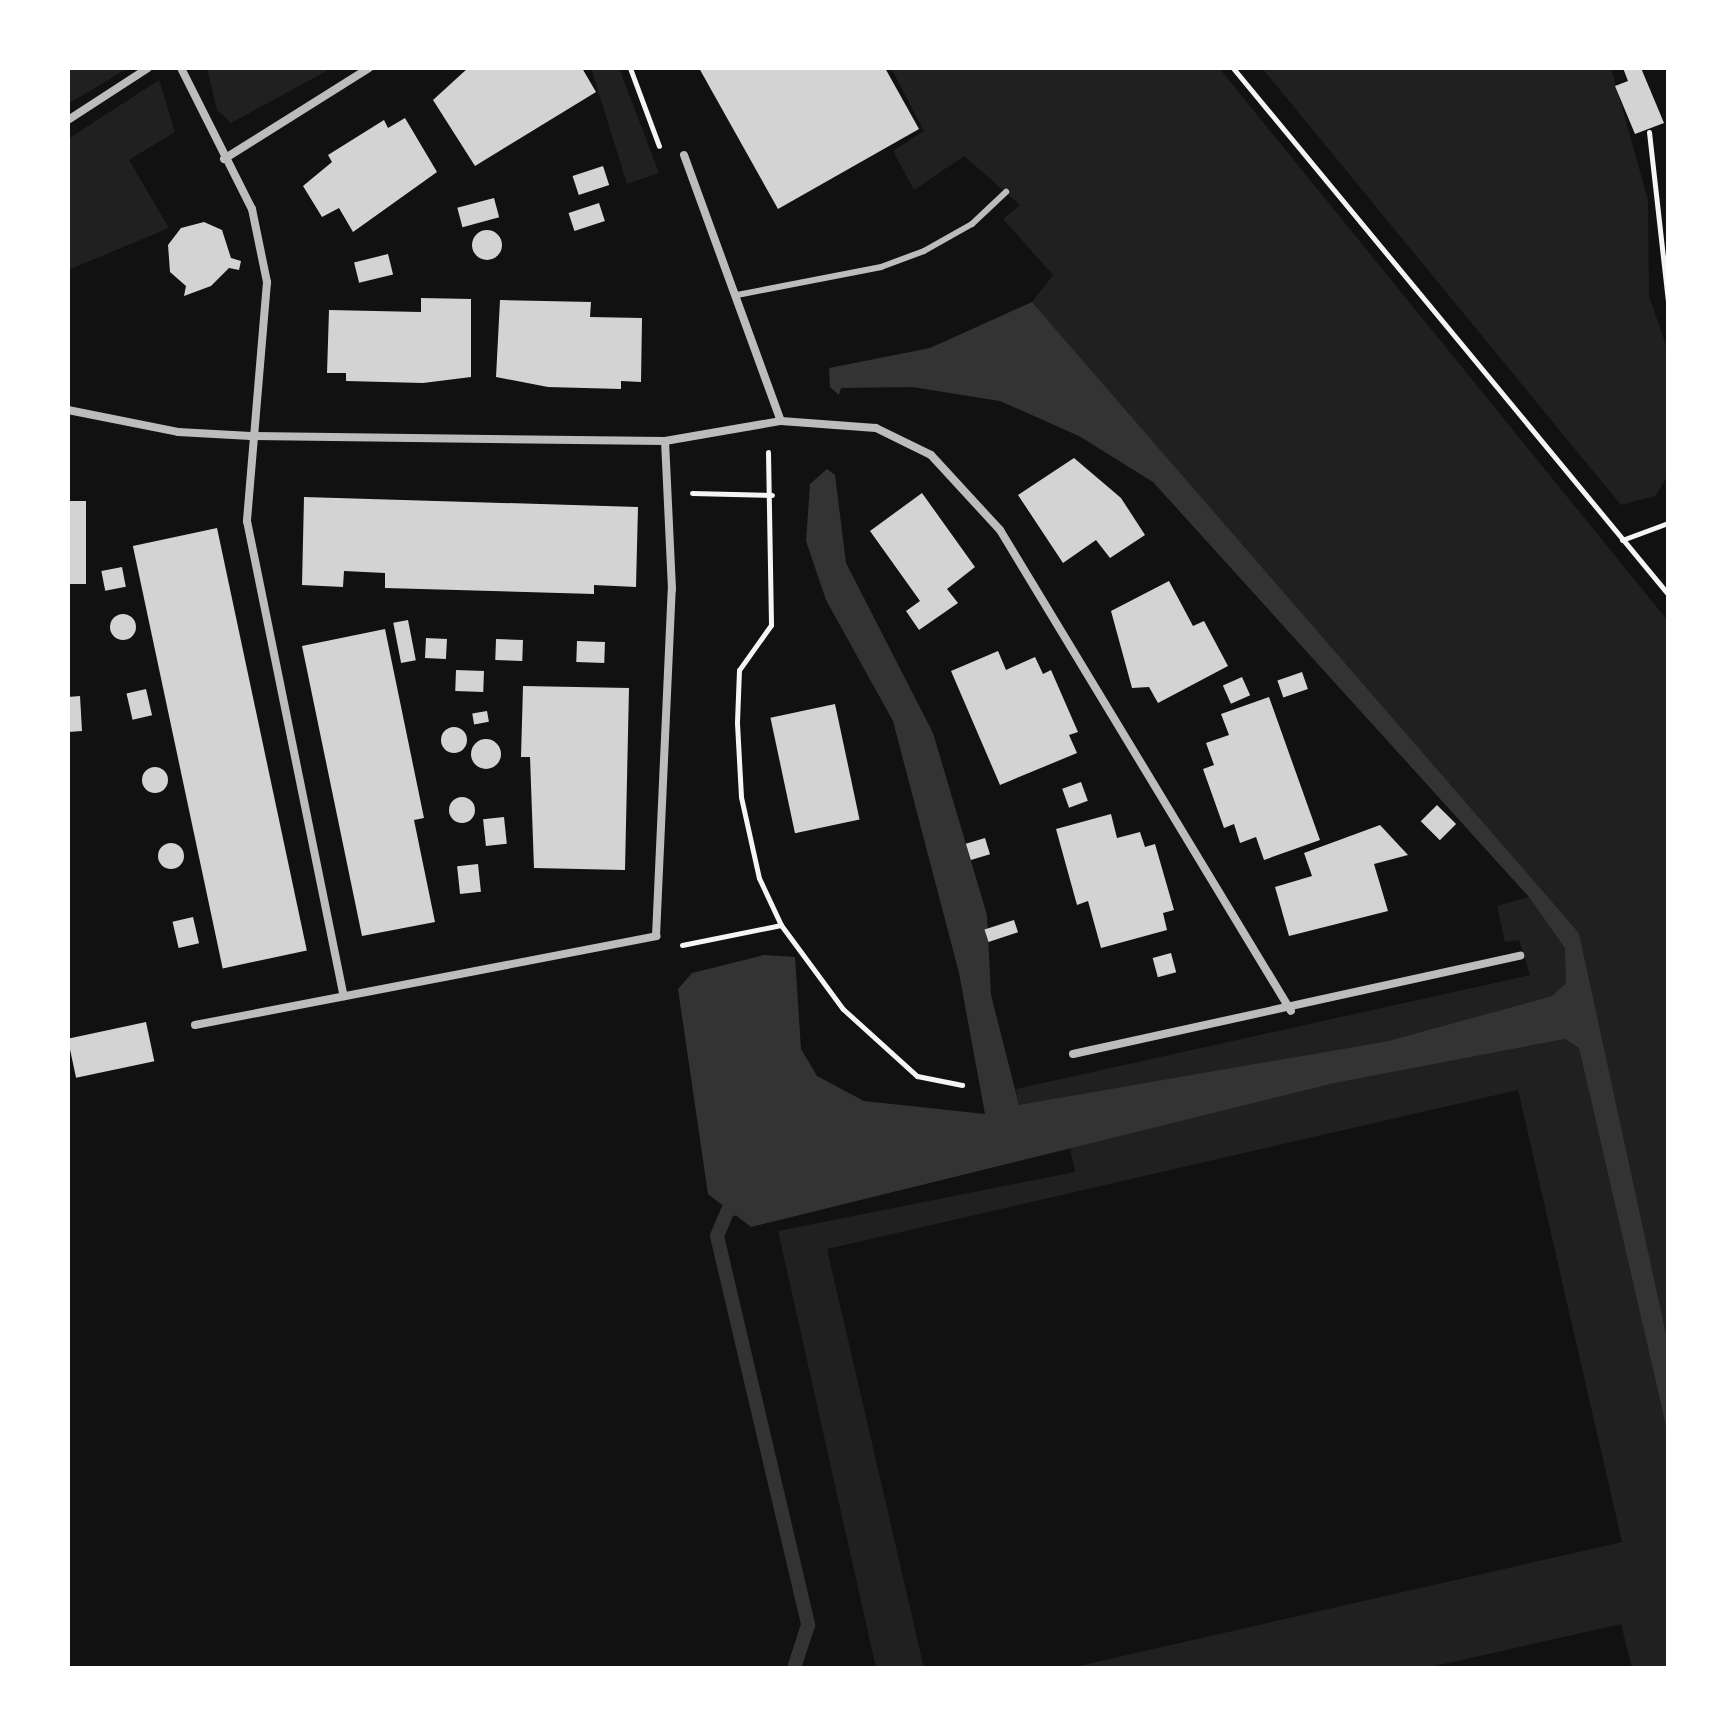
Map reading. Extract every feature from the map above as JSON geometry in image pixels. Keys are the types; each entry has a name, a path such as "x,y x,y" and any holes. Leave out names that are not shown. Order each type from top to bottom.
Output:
{"street":[{"path":"68,120 148,68"},
{"path":"181,68 224,159 252,209 267,282 251,436 247,521 344,996"},
{"path":"224,159 369,68"},
{"path":"684,155 781,421"},
{"path":"68,410 178,432 251,436 665,441 781,421 876,428 931,455 962,481 1148,769 1291,1011"},
{"path":"195,1025 656,936 672,589 665,441"},
{"path":"1073,1054 1291,1011 1520,956"}],"lane":[{"path":"737,295 881,267 924,251 972,224 1006,192"}],"path":[{"path":"630,68 665,160 684,155"},
{"path":"1233,68 1668,594"},
{"path":"1649,132 1668,302"},
{"path":"765,424 772,495 765,577 771,625 739,670 737,723 741,797 759,878 781,925 843,1009 906,1066 962,1085"},
{"path":"667,493 772,495"},
{"path":"1622,540 1668,523"},
{"path":"656,936 679,946 781,925"}],"shaded area":[{"path":"68,68 128,68 68,104"},
{"path":"207,68 332,68 231,123 217,110"},
{"path":"591,68 619,68 659,173 627,184"},
{"path":"891,68 1219,68 1668,621 1668,1343 1579,933 1032,302 1053,275 1003,219 1020,205 964,156 914,190 893,151 924,131"},
{"path":"1262,68 1611,68 1648,200 1649,296 1668,351 1668,476 1655,496 1621,505"},
{"path":"159,80 175,132 129,160 169,228 68,270 68,139"},
{"path":"1032,302 1579,933 1668,1343 1668,1435 1579,1048 1565,1039 1335,1083 751,1227 708,1194 678,989 692,973 764,955 795,957 801,1049 817,1076 864,1101 985,1114 959,973 893,721 826,600 806,541 810,484 827,469 835,475 846,563 933,733 987,915 991,995 1019,1105 1388,1041 1552,996 1566,983 1565,948 1529,897 1153,482 1079,436 1000,401 912,387 841,388 839,395 830,387 829,368 930,348"},
{"path":"1529,897 1566,948 1566,983 1552,996 1388,1041 1019,1106 1016,1089 1530,975 1519,940 1505,942 1497,906"},
{"path":"1565,1039 1579,1048 1668,1435 1668,1668 1632,1668 1621,1624 1426,1668 1070,1668 1622,1542 1518,1090 827,1249 924,1668 876,1668 778,1231 1075,1172 1070,1148 1335,1083"}],"building":[{"path":"468,68 582,68 596,92 475,166 433,100"},
{"path":"699,68 885,68 919,129 778,209"},
{"path":"1623,68 1641,68 1664,123 1635,134 1615,86 1628,81"},
{"path":"405,118 437,172 353,232 339,208 322,217 303,186 332,162 328,155 384,120 388,128"},
{"path":"603,166 609,185 579,195 573,176"},
{"path":"494,198 499,217 462,227 457,208"},
{"path":"599,203 605,221 574,231 569,213"},
{"path":"204,222 222,230 231,258 241,261 239,270 229,268 211,286 184,296 186,286 170,272 168,245 181,228"},
{"path":"487,230 493,231 501,239 501,251 493,259 487,260 481,259 473,251 472,245 473,239 481,231"},
{"path":"388,254 393,274 359,283 354,262"},
{"path":"421,298 471,299 471,377 423,383 346,381 346,373 327,373 329,310 421,312"},
{"path":"500,300 591,302 590,317 642,318 641,382 621,381 621,389 548,387 496,377"},
{"path":"1074,458 1121,498 1145,535 1110,558 1096,540 1063,563 1018,495"},
{"path":"922,493 975,567 947,589 958,603 919,630 906,611 920,601 870,531"},
{"path":"304,497 638,507 636,587 594,585 594,594 385,588 385,573 344,571 343,587 302,585"},
{"path":"68,501 86,501 86,584 68,584"},
{"path":"217,528 307,951 223,968 133,546"},
{"path":"122,567 126,587 105,591 101,571"},
{"path":"1169,581 1193,626 1204,621 1228,666 1158,703 1149,687 1132,688 1111,611"},
{"path":"123,614 132,618 136,627 132,636 123,640 114,636 110,627 114,618"},
{"path":"408,620 416,660 401,663 393,623"},
{"path":"385,629 424,818 414,820 435,922 362,936 302,646"},
{"path":"426,638 447,639 446,659 425,658"},
{"path":"496,639 523,640 522,661 495,660"},
{"path":"577,641 605,642 604,663 576,662"},
{"path":"998,651 1006,670 1035,657 1043,674 1051,670 1078,732 1069,735 1077,753 1000,785 951,671"},
{"path":"456,670 484,671 483,692 455,691"},
{"path":"1302,672 1308,689 1283,697 1277,680"},
{"path":"1242,677 1250,695 1231,704 1223,686"},
{"path":"523,686 629,688 625,870 534,868 530,757 521,757"},
{"path":"146,689 152,715 133,720 127,693"},
{"path":"80,696 82,731 68,732 68,697"},
{"path":"1269,697 1320,840 1264,860 1256,837 1240,843 1234,824 1224,828 1203,769 1214,765 1206,743 1229,735 1221,714"},
{"path":"835,704 860,819 795,833 770,718"},
{"path":"487,711 489,722 474,724 472,714"},
{"path":"454,727 463,731 467,740 463,749 454,753 445,749 441,740 445,731"},
{"path":"486,739 497,743 501,754 497,765 486,769 475,765 471,754 475,743"},
{"path":"155,767 165,770 168,780 165,790 155,793 145,790 142,780 145,770"},
{"path":"1081,782 1088,801 1069,808 1062,789"},
{"path":"462,797 471,801 475,810 471,819 462,823 453,819 449,810 453,801"},
{"path":"1437,805 1456,824 1440,840 1421,821"},
{"path":"1111,814 1117,838 1140,832 1145,847 1155,844 1174,910 1163,913 1167,930 1101,948 1088,901 1077,905 1056,829"},
{"path":"504,817 507,844 486,846 483,819"},
{"path":"1380,825 1408,855 1374,864 1388,911 1289,936 1275,887 1312,876 1304,853"},
{"path":"985,838 990,854 971,860 966,844"},
{"path":"171,843 180,847 184,856 180,865 171,869 162,865 158,856 162,847"},
{"path":"478,864 481,892 460,894 457,866"},
{"path":"193,917 199,943 179,948 173,922"},
{"path":"1014,920 1018,932 989,942 985,930"},
{"path":"1171,953 1176,972 1158,977 1153,958"},
{"path":"146,1022 154,1061 76,1078 68,1039"}],"waterway":[{"path":"747,1206 728,1210 717,1236 808,1625 794,1668"}]}
